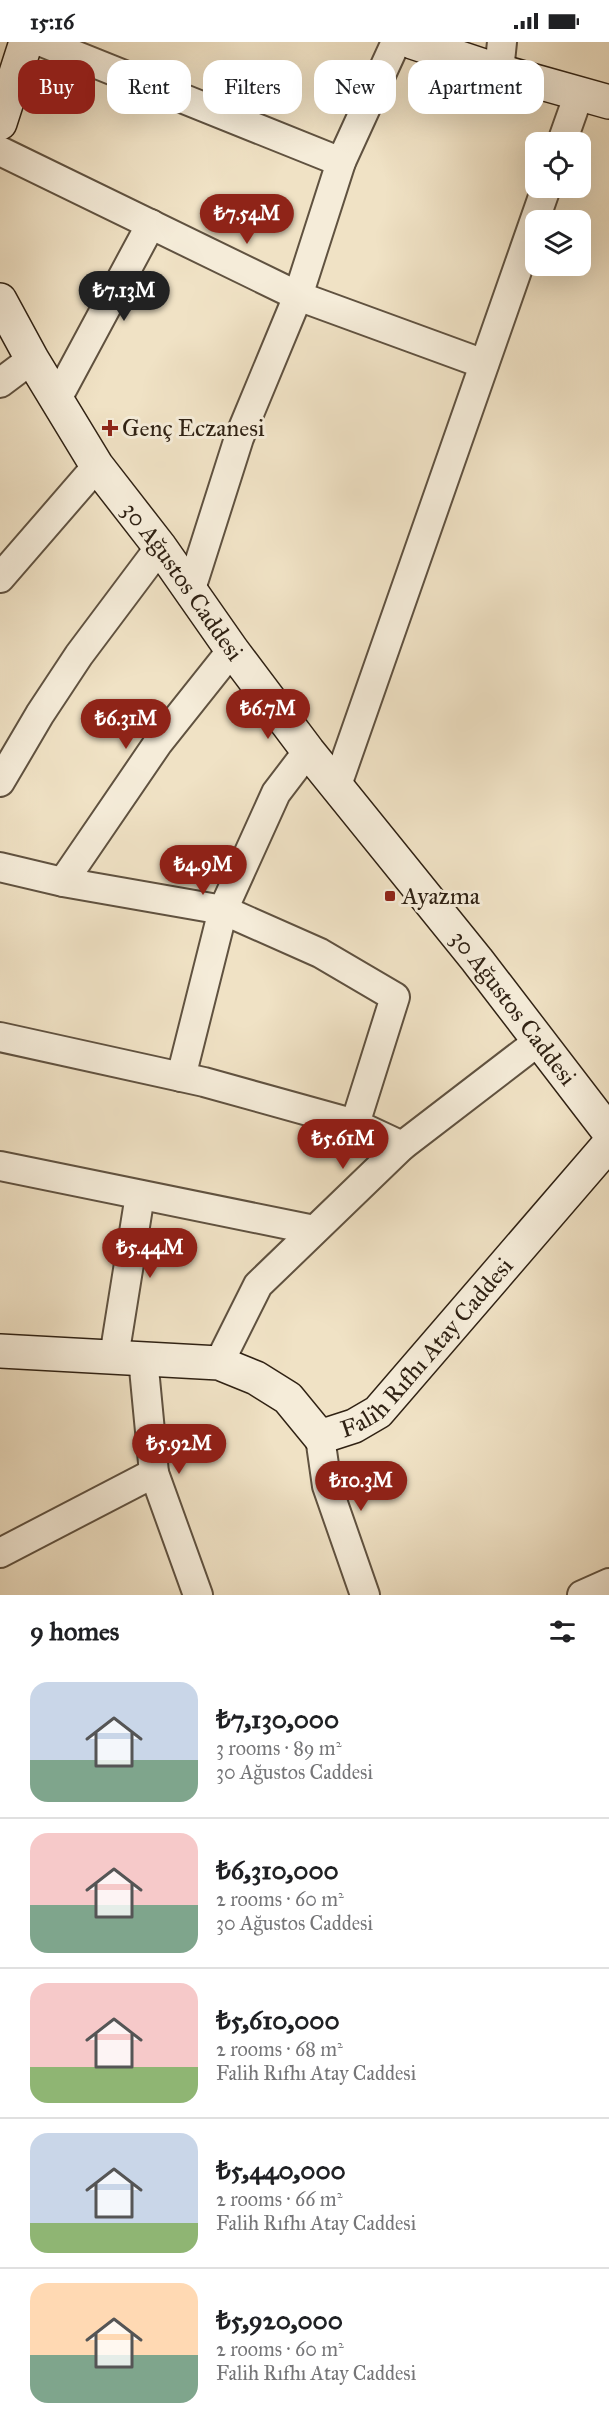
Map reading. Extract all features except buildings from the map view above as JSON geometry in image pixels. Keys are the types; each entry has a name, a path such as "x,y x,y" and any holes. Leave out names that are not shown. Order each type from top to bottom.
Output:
{"main road":[{"path":"0,123 26,42"},
{"path":"412,42 500,56 594,98"},
{"name":"30 Ağustos Caddesi","path":"0,300 32,359 97,466 160,547 232,650 308,751 540,1040 609,1132"},
{"name":"Falih Rıfhı Atay Caddesi","path":"0,1351 219,1363 256,1378 288,1398 320,1437 354,1426 378,1412 609,1144"}],"street":[{"path":"42,42 341,162"},
{"path":"190,592 239,438 298,296 341,162 396,42"},
{"path":"569,132 594,98"},
{"path":"0,151 298,296 484,364"},
{"path":"337,785 542,198"},
{"path":"57,399 151,224"},
{"path":"0,383 32,359"},
{"path":"0,578 97,466"},
{"path":"0,782 40,714 79,655 160,547"},
{"path":"63,882 158,743 232,650"},
{"path":"180,1077 223,910 276,793 308,751"},
{"path":"0,867 63,882 223,910 320,953 395,997 355,1124"},
{"path":"0,1037 180,1077 355,1124 402,1146"},
{"path":"219,1363 258,1285 402,1146 540,1040"},
{"path":"0,1166 314,1230"},
{"path":"140,1195 129,1358 154,1473 198,1595"},
{"path":"320,1437 327,1486 365,1595"},
{"path":"0,1553 154,1473"},
{"path":"582,1595 609,1583"}],"place":[{"name":"Genç Eczanesi","path":"110,428"},
{"name":"Ayazma","path":"390,896"}]}
